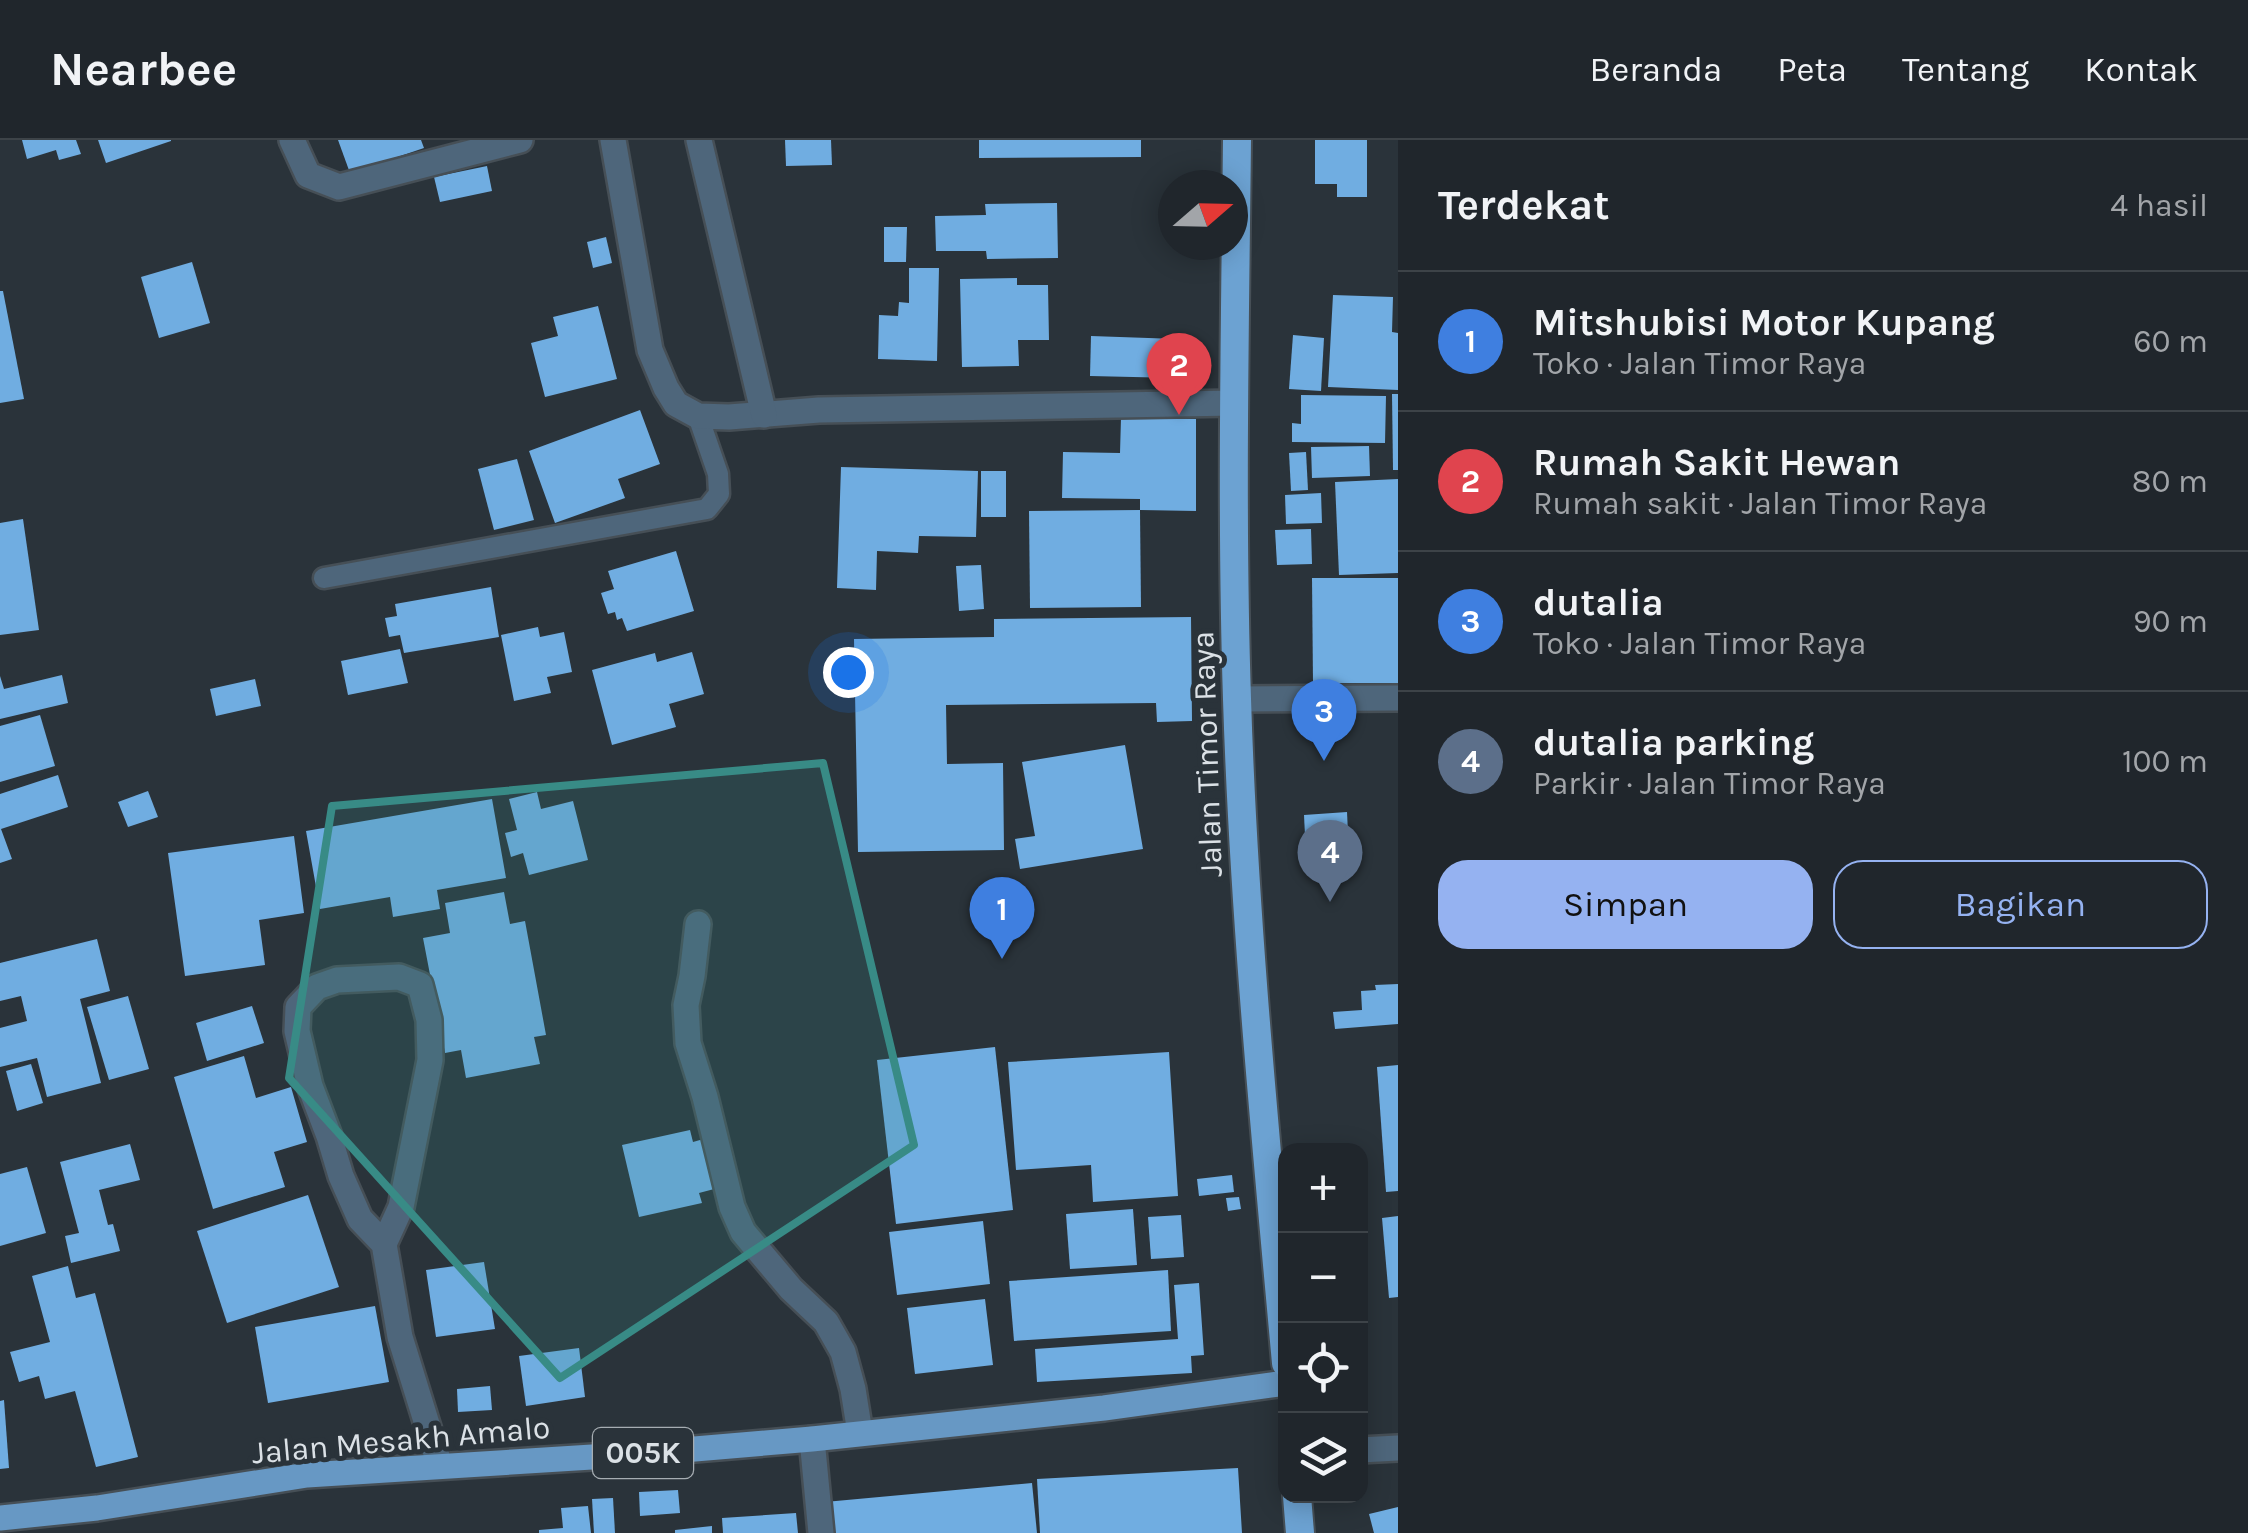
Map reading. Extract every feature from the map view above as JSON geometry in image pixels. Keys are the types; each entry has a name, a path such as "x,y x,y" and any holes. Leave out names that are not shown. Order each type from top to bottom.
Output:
{"highway":[{"name":"Jalan Timor Raya","path":"1237,140 1237,698 1251,964 1282,1323"},
{"path":"1298,1503 1300,1533"}],"main road":[{"name":"Jalan Mesakh Amalo","path":"0,1518 97,1508 307,1475 812,1439 1104,1408 1278,1383"}],"street":[{"path":"292,140 308,175 340,187 520,140"},
{"path":"613,140 650,350 676,404 698,416 1235,403"},
{"path":"699,140 764,415"},
{"path":"1237,698 1398,698"},
{"path":"698,924 686,1005 688,1043 732,1207 742,1232 791,1289 826,1322 843,1352 860,1433"},
{"path":"384,1244 401,1207 430,1060 429,1020 420,985 399,977 338,980 317,987 298,1007 297,1031 310,1086 341,1176 360,1219 384,1244 400,1336 440,1466"},
{"path":"812,1439 821,1533"},
{"path":"1368,1450 1398,1448"}],"lane":[{"path":"324,578 707,508 719,494 718,474 698,416"}],"highlighted area":[{"path":"823,763 914,1145 560,1378 289,1078 332,806"}],"building":[{"path":"22,140 76,140 81,154 59,160 56,150 27,159"},
{"path":"98,140 171,140 171,141 106,163"},
{"path":"338,140 421,140 424,148 350,173"},
{"path":"785,140 831,140 832,165 786,166"},
{"path":"979,140 1141,140 1141,157 979,158"},
{"path":"1315,140 1367,140 1367,197 1337,197 1337,184 1315,184"},
{"path":"487,166 492,191 440,202 434,177"},
{"path":"1057,203 1058,258 987,259 986,251 936,251 935,216 986,215 985,204"},
{"path":"884,227 907,227 906,262 884,262"},
{"path":"606,237 612,263 593,268 587,242"},
{"path":"192,262 210,323 159,338 141,277"},
{"path":"909,268 939,268 937,361 878,359 879,315 898,316 899,302 909,303"},
{"path":"1017,278 1017,285 1048,285 1049,340 1018,340 1019,366 962,367 960,279"},
{"path":"0,291 24,399 0,403"},
{"path":"1333,295 1393,297 1392,332 1398,333 1398,390 1328,387"},
{"path":"598,306 617,379 545,397 531,343 558,336 553,317"},
{"path":"1293,335 1324,338 1321,391 1289,389"},
{"path":"1091,336 1177,339 1176,378 1090,376"},
{"path":"1392,394 1398,394 1398,470 1393,470"},
{"path":"1301,395 1386,396 1385,443 1292,442 1292,423 1301,424"},
{"path":"640,410 660,464 618,479 625,498 555,523 529,451"},
{"path":"1121,418 1196,419 1196,511 1140,510 1140,499 1062,498 1063,452 1120,453"},
{"path":"1369,446 1370,476 1312,478 1311,447"},
{"path":"1306,452 1308,490 1291,491 1289,453"},
{"path":"517,459 534,520 494,530 478,469"},
{"path":"841,467 978,471 976,537 919,536 918,553 877,551 876,590 837,588"},
{"path":"981,471 1006,471 1006,517 981,517"},
{"path":"1398,479 1398,573 1339,575 1335,482"},
{"path":"1321,493 1322,523 1286,524 1285,495"},
{"path":"1140,510 1141,607 1030,608 1029,511"},
{"path":"23,519 39,630 0,635 0,523"},
{"path":"1311,529 1312,564 1277,565 1275,530"},
{"path":"676,551 694,611 627,631 622,618 617,620 615,612 608,614 601,593 614,589 608,571"},
{"path":"981,565 984,609 959,611 956,566"},
{"path":"1312,578 1398,578 1398,683 1313,683"},
{"path":"491,587 499,637 404,653 400,635 389,637 385,618 397,616 395,604"},
{"path":"1191,617 1192,721 1157,722 1156,703 946,705 947,764 1003,763 1004,850 858,852 854,639 994,637 994,619"},
{"path":"538,627 540,637 564,632 572,672 547,677 551,693 514,701 501,635"},
{"path":"400,649 408,683 348,695 341,661"},
{"path":"692,652 704,694 669,704 676,727 612,745 592,670 655,653 657,662"},
{"path":"62,675 68,703 0,719 0,676 4,689"},
{"path":"255,679 261,706 216,716 210,689"},
{"path":"40,715 55,766 0,782 0,726"},
{"path":"1125,745 1143,849 1020,869 1015,839 1035,836 1022,762"},
{"path":"58,775 68,807 1,829 12,859 0,863 0,794"},
{"path":"148,791 158,817 128,827 118,802"},
{"path":"537,792 541,809 573,801 588,860 529,875 523,853 511,857 505,833 517,830 509,799"},
{"path":"492,799 506,878 437,890 440,909 393,917 390,897 320,909 306,831"},
{"path":"1347,812 1349,854 1306,856 1304,815"},
{"path":"294,836 304,913 259,920 265,965 185,976 168,853"},
{"path":"504,892 510,924 525,921 546,1035 534,1037 540,1064 466,1078 461,1050 445,1053 423,938 450,933 445,903"},
{"path":"97,939 110,991 80,999 101,1083 47,1097 37,1058 0,1067 0,1028 27,1021 21,996 0,1001 0,963"},
{"path":"1398,984 1398,1024 1335,1029 1333,1012 1362,1010 1361,991 1376,990 1375,985"},
{"path":"128,996 149,1069 109,1080 87,1007"},
{"path":"252,1006 264,1043 207,1061 196,1023"},
{"path":"995,1047 1013,1210 896,1224 877,1060"},
{"path":"1169,1052 1178,1196 1093,1202 1091,1165 1016,1170 1008,1062"},
{"path":"244,1056 256,1098 291,1087 307,1142 274,1152 285,1187 213,1209 174,1077"},
{"path":"31,1064 43,1103 17,1111 6,1071"},
{"path":"1398,1065 1398,1191 1386,1192 1377,1067"},
{"path":"690,1130 693,1142 707,1138 718,1188 699,1193 702,1203 639,1217 622,1145"},
{"path":"130,1144 140,1180 99,1190 120,1251 71,1263 65,1236 79,1233 60,1162"},
{"path":"27,1167 46,1233 0,1246 0,1174"},
{"path":"1232,1175 1234,1192 1199,1196 1197,1179"},
{"path":"308,1195 339,1287 227,1323 197,1231"},
{"path":"1239,1197 1241,1209 1228,1211 1226,1198"},
{"path":"1133,1209 1137,1265 1070,1269 1066,1214"},
{"path":"1181,1215 1184,1257 1151,1259 1148,1217"},
{"path":"1398,1216 1398,1297 1389,1298 1382,1218"},
{"path":"983,1221 990,1284 897,1295 889,1232"},
{"path":"484,1262 495,1329 436,1337 426,1270"},
{"path":"68,1266 76,1298 95,1293 138,1457 96,1467 75,1391 45,1399 39,1376 19,1382 10,1352 50,1342 32,1276"},
{"path":"1168,1270 1171,1331 1014,1341 1009,1281"},
{"path":"1199,1283 1204,1355 1191,1356 1192,1373 1037,1382 1035,1349 1178,1339 1174,1285"},
{"path":"985,1299 993,1365 915,1374 907,1308"},
{"path":"375,1306 389,1382 268,1403 255,1327"},
{"path":"579,1348 585,1397 526,1406 519,1356"},
{"path":"490,1386 492,1410 458,1412 457,1389"},
{"path":"4,1400 9,1468 0,1469 0,1401"},
{"path":"1238,1468 1242,1533 1040,1533 1037,1479"},
{"path":"1032,1483 1037,1533 828,1533 825,1502"},
{"path":"678,1490 680,1513 640,1516 639,1492"},
{"path":"613,1498 615,1533 594,1533 592,1499"},
{"path":"588,1506 591,1533 539,1533 563,1528 561,1508"},
{"path":"1398,1507 1398,1533 1374,1533 1369,1514"},
{"path":"796,1513 798,1533 723,1533 722,1518"},
{"path":"712,1526 712,1533 675,1533 675,1530"}],"place":[{"name":"Rumah Sakit Hewan","path":"1179,415"},
{"name":"dutalia","path":"1324,761"},
{"name":"dutalia parking","path":"1330,902"},
{"name":"Mitshubisi Motor Kupang","path":"1002,959"}]}
